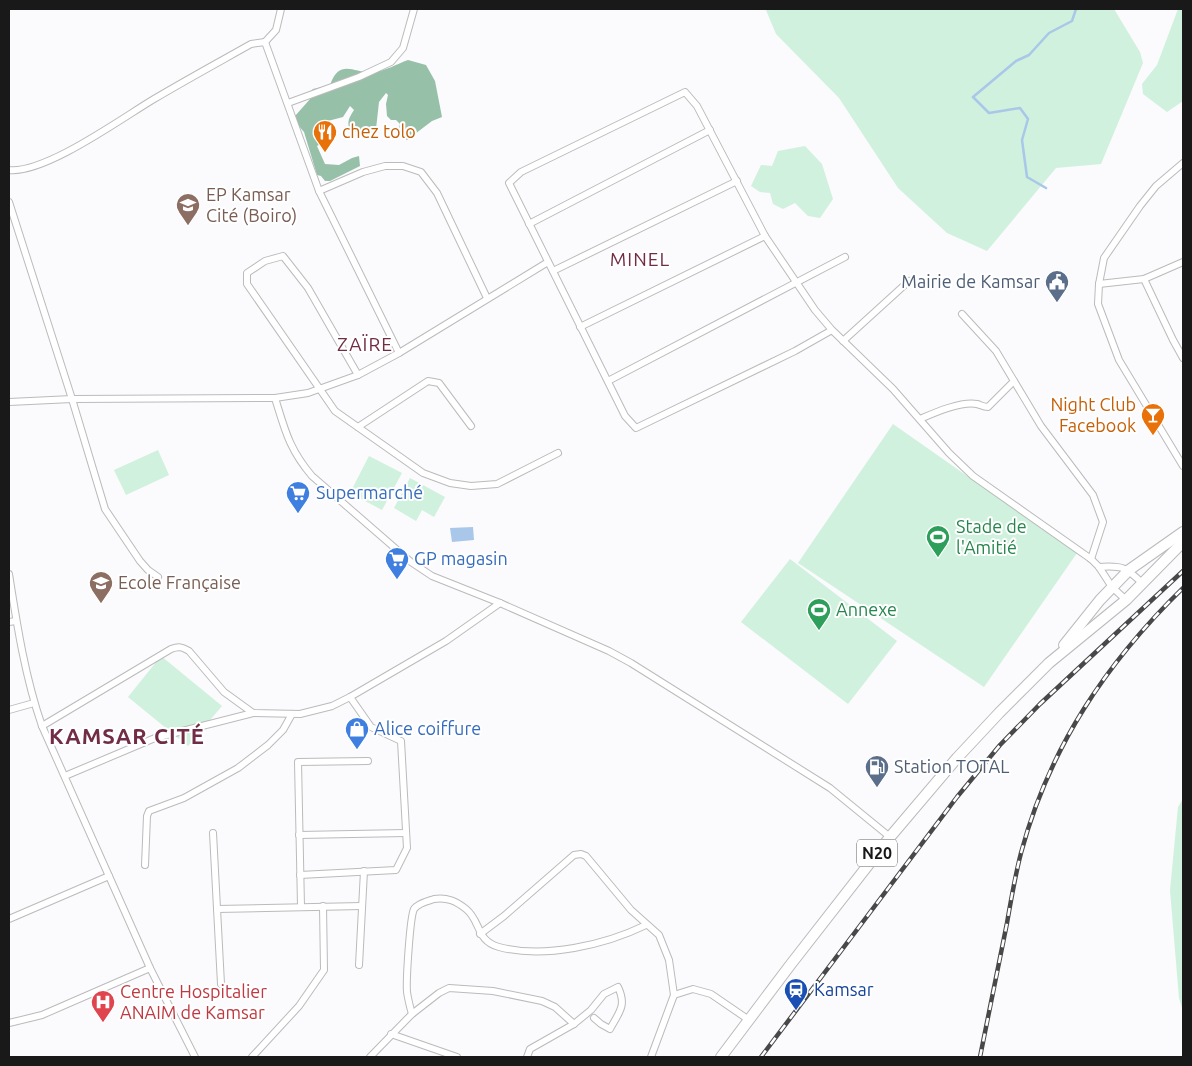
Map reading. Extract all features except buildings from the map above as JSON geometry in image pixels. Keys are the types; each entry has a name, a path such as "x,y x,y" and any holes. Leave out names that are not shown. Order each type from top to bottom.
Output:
{"main road":[{"name":"N20","path":"721,1057 890,837 932,786 975,738 1049,663 1112,587 1129,570 1183,532"},
{"name":"N20","path":"1049,663 1126,600 1183,542"}],"street":[{"path":"9,170 32,167 67,153 156,98 251,44 265,42 276,30 281,9"},
{"path":"288,103 359,77 391,62 402,48 414,9"},
{"path":"265,42 319,191 399,353"},
{"path":"832,330 795,351 636,428 625,416 509,183 521,172 685,92 697,106 765,236 815,310 832,330 893,389 949,453 973,476 1091,559 1099,567 1112,587 1126,600"},
{"path":"529,224 710,130"},
{"path":"1183,163 1156,186 1104,258 1099,284 1098,304 1119,360 1183,466"},
{"path":"319,191 363,172 385,166 403,166 421,172 437,193 486,298"},
{"path":"553,271 737,181"},
{"path":"9,202 105,509 140,561 158,578"},
{"path":"580,326 765,236"},
{"path":"358,375 308,288 283,256 265,261 247,273 246,284 335,411 422,473 450,483 471,486 497,484 558,453"},
{"path":"608,382 845,257"},
{"path":"9,402 72,399 276,398 308,393 358,375 399,353 486,298 548,262"},
{"path":"1099,284 1144,279 1183,262"},
{"path":"1144,279 1183,358"},
{"path":"843,341 909,281"},
{"path":"962,314 996,351 1041,426 1093,496 1103,522 1091,559"},
{"path":"358,427 428,381 439,383 471,426"},
{"path":"920,419 939,410 956,406 976,404 988,407 1014,381"},
{"path":"276,398 290,444 312,476 418,567 432,576 500,603 631,663 830,788 890,837"},
{"path":"1099,567 1120,567 1129,570 1143,584"},
{"path":"9,574 16,621 34,703 42,726 150,968 195,1057"},
{"path":"65,776 155,738 253,713 300,714 332,706 446,641 500,603"},
{"path":"9,622 16,621"},
{"path":"42,726 171,649 178,647 183,647 189,651 224,692 253,713"},
{"path":"300,875 396,870 407,848 401,741 371,727 350,697"},
{"path":"9,710 34,703"},
{"path":"145,865 148,812 184,798 238,768 268,745 283,730 292,714"},
{"path":"301,906 298,762 368,761"},
{"path":"213,833 220,984"},
{"path":"300,835 406,833"},
{"path":"480,934 504,916 576,854 586,856 631,910 659,935 669,960 674,994 652,1057"},
{"path":"359,965 364,871"},
{"path":"9,919 109,876"},
{"path":"412,1014 407,992 411,920 416,906 426,901 447,898 453,901 472,914 480,934 490,944 501,947 553,952 627,935 646,925"},
{"path":"252,1057 299,1006 324,970 323,906"},
{"path":"217,909 362,906"},
{"path":"9,1023 42,1015 150,968"},
{"path":"527,1057 530,1049 574,1024 591,1010 604,994 618,987 623,998 622,1005 610,1029 594,1018"},
{"path":"370,1057 412,1014 439,993 449,988 493,991 542,1001 555,1006 574,1024"},
{"path":"674,994 693,990 711,994 749,1020"},
{"path":"391,1034 457,1057"}],"green space":[{"path":"755,9 1114,9 1140,52 1143,63 1101,164 1056,168 987,251 947,233 898,188 839,98 776,34 766,10"},
{"path":"1178,9 1183,9 1183,101 1167,112 1143,94 1142,84 1157,65"},
{"path":"408,60 426,65 435,81 442,117 432,121 407,140 400,133 400,124 387,116 386,104 388,95 386,93 379,102 376,129 367,134 361,134 357,131 352,133 348,122 354,110 350,106 343,117 324,122 320,126 325,141 317,146 325,164 339,165 359,156 360,166 330,181 325,181 321,176 317,175 304,132 297,124 295,116 311,98 309,93 313,89 330,85 334,76 344,69 374,72"},
{"path":"805,146 822,164 833,199 820,218 808,216 795,203 783,209 773,204 770,193 760,192 751,186 761,165 772,166 778,151"},
{"name":"Stade de l'Amitié","path":"893,424 1077,553 984,687 798,563"},
{"path":"158,450 169,475 126,495 114,470"},
{"path":"369,456 402,473 382,510 350,493"},
{"path":"410,478 445,497 434,517 422,510 416,521 394,508"},
{"name":"Annexe","path":"790,559 897,641 848,704 741,622"},
{"path":"161,656 222,706 188,746 128,697"},
{"path":"1183,799 1183,1011 1179,998 1170,890 1178,807"}],"water":[{"path":"473,527 474,540 452,542 450,528"}],"waterway":[{"path":"1046,188 1027,177 1022,140 1028,119 1020,108 989,113 973,97 1016,61 1029,55 1049,33 1072,21 1076,9"}],"railway":[{"path":"761,1057 957,797 1000,745 1040,704 1183,571"},
{"path":"980,1057 1021,853 1047,778 1064,743 1105,677 1129,646 1183,588"}],"place":[{"name":"chez tolo","path":"325,153"},
{"name":"EP Kamsar Cité (Boiro)","path":"188,226"},
{"name":"Mairie de Kamsar","path":"1057,303"},
{"name":"Night Club Facebook","path":"1153,436"},
{"name":"Supermarché","path":"298,514"},
{"name":"Stade de l'Amitié","path":"938,558"},
{"name":"GP magasin","path":"397,580"},
{"name":"Ecole Française","path":"101,604"},
{"name":"Annexe","path":"819,631"},
{"name":"Alice coiffure","path":"357,750"},
{"name":"Station TOTAL","path":"877,788"},
{"name":"Kamsar","path":"796,1011"},
{"name":"Centre Hospitalier ANAIM de Kamsar","path":"103,1023"}],"district":[{"name":"MINEL","path":"640,259"},
{"name":"ZAÏRE","path":"365,344"},
{"name":"KAMSAR CITÉ","path":"127,736"}]}
